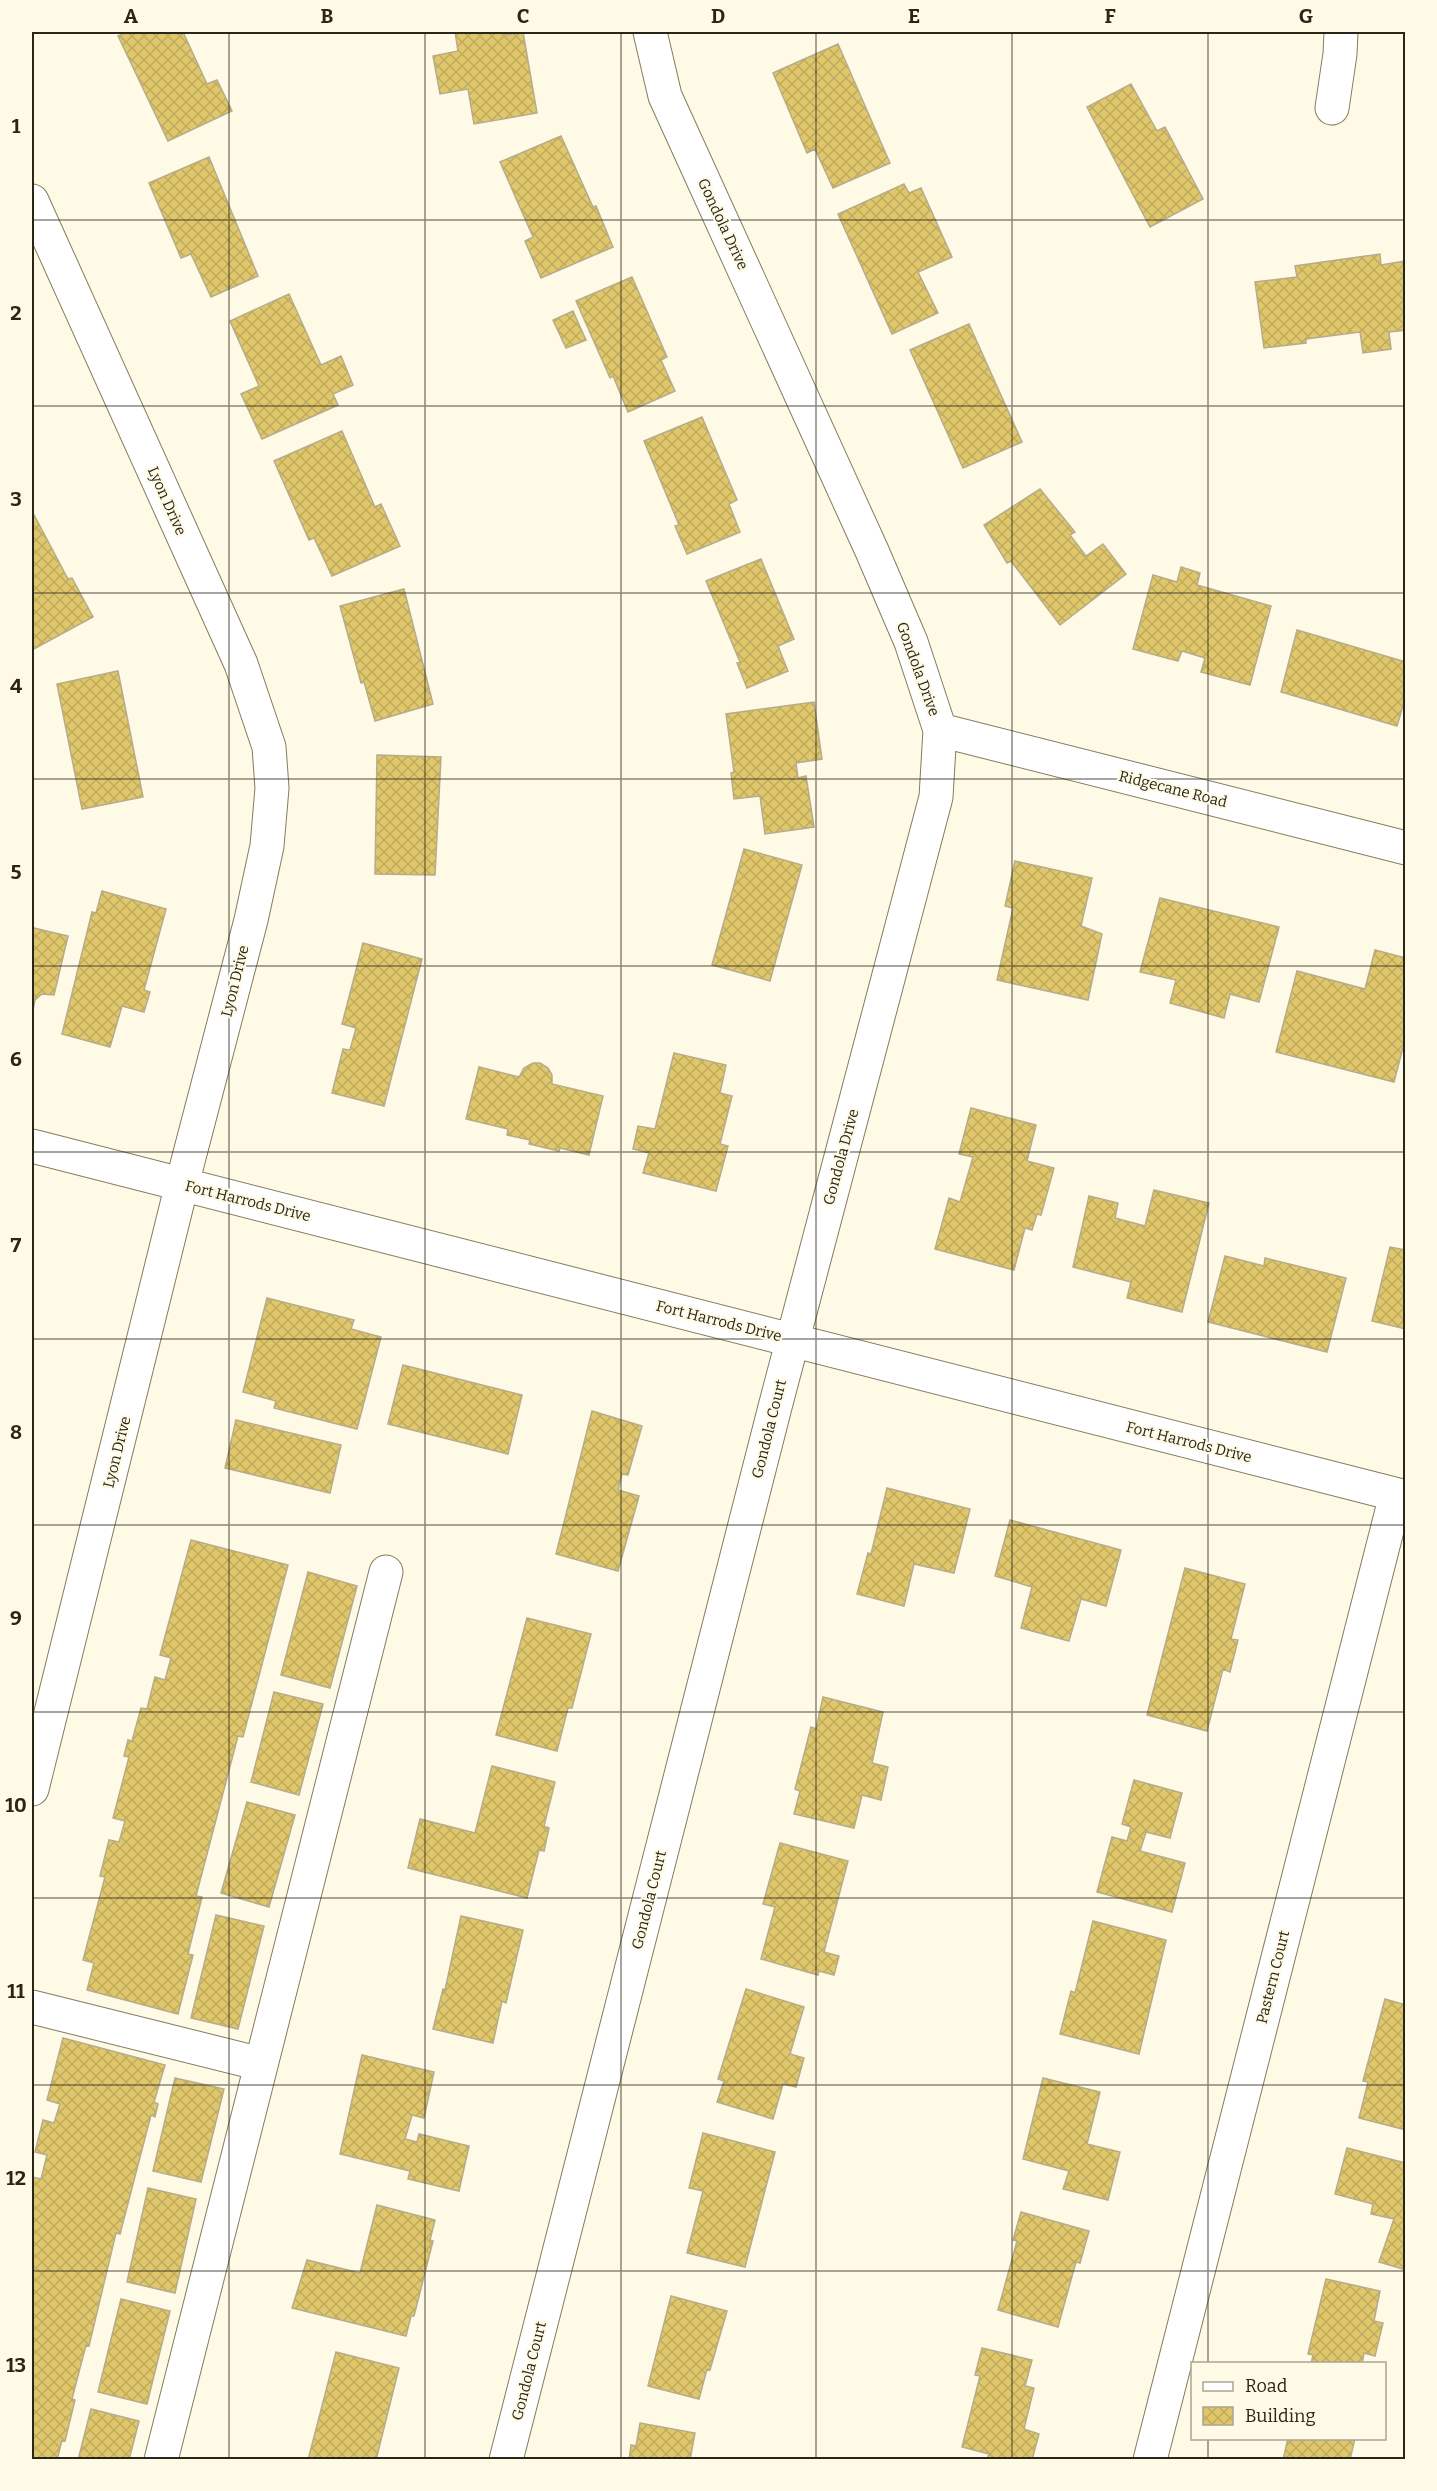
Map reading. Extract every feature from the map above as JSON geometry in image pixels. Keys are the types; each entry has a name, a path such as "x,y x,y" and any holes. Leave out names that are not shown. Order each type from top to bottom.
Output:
{"street":[{"name":"Gondola Drive","path":"650,32 665,96 872,551 911,642 940,730 936,797 792,1340"},
{"path":"1332,108 1341,32"},
{"name":"Lyon Drive","path":"32,201 241,664 269,747 272,788 267,846 251,920 32,1789"},
{"name":"Ridgecane Road","path":"940,730 1406,848"},
{"name":"Fort Harrods Drive","path":"32,1146 1401,1496"},
{"name":"Gondola Court","path":"506,2460 792,1340"},
{"name":"Pastern Court","path":"1150,2460 1401,1496"},
{"path":"161,2460 386,1572"},
{"path":"32,2007 261,2064"}],"building":[{"path":"128,32 183,32 207,84 217,80 232,111 168,141 118,36"},
{"path":"455,32 506,32 507,35 523,32 537,113 474,124 468,89 440,94 433,56 458,51"},
{"path":"838,44 890,163 833,188 815,149 807,153 773,73"},
{"path":"1131,84 1157,131 1165,127 1203,199 1150,227 1087,107"},
{"path":"561,136 593,207 596,206 613,247 541,278 525,241 533,237 500,162"},
{"path":"209,157 258,276 211,297 191,254 181,258 149,183"},
{"path":"904,184 909,193 921,188 952,257 918,272 938,313 892,334 838,214"},
{"path":"1380,254 1381,265 1406,261 1406,330 1389,332 1391,349 1363,353 1360,332 1306,339 1306,343 1264,348 1255,282 1297,277 1295,266"},
{"path":"632,277 667,357 661,360 675,391 628,412 613,376 610,378 576,301"},
{"path":"289,294 321,365 341,356 353,385 333,394 338,405 262,439 241,394 259,386 230,321"},
{"path":"573,311 586,340 566,348 553,320"},
{"path":"969,324 1022,442 963,468 910,350"},
{"path":"702,417 737,500 729,504 740,532 687,554 675,526 679,525 644,441"},
{"path":"342,431 375,507 381,504 400,546 332,576 314,538 309,540 274,461"},
{"path":"1040,489 1075,532 1070,535 1086,556 1103,544 1126,574 1060,625 1011,561 1007,563 984,525"},
{"path":"32,511 68,579 72,578 93,617 32,650"},
{"path":"761,559 794,639 778,646 788,671 747,688 737,663 740,662 706,581"},
{"path":"1181,567 1200,573 1197,585 1271,606 1250,685 1201,672 1205,658 1182,651 1178,661 1133,649 1153,575 1177,582"},
{"path":"404,589 433,704 375,721 364,682 361,683 340,606"},
{"path":"1297,630 1406,662 1406,696 1397,726 1281,692"},
{"path":"118,671 143,797 82,809 57,684"},
{"path":"814,702 822,759 796,763 798,778 806,776 814,827 765,834 760,796 734,799 731,773 734,772 726,714"},
{"path":"377,755 441,757 435,875 375,874"},
{"path":"744,849 802,865 770,981 712,965"},
{"path":"1015,861 1092,878 1081,926 1102,934 1088,1000 997,980 1013,908 1005,906"},
{"path":"102,891 166,909 144,990 150,992 144,1012 122,1006 110,1047 62,1034 92,912 96,913"},
{"path":"1160,898 1279,927 1259,1002 1230,994 1224,1018 1170,1003 1176,980 1140,972"},
{"path":"32,923 34,928 68,936 54,995 42,994 35,1000 32,1015"},
{"path":"363,943 422,959 384,1106 332,1093 343,1049 350,1050 356,1028 342,1024"},
{"path":"1375,950 1406,958 1406,1036 1394,1082 1276,1052 1297,971 1365,989"},
{"path":"674,1053 726,1065 720,1093 732,1096 720,1144 728,1146 716,1191 643,1173 649,1153 633,1149 638,1126 655,1129"},
{"path":"533,1063 540,1063 548,1068 552,1075 552,1084 603,1096 589,1155 529,1144 530,1140 507,1135 508,1129 466,1119 479,1067 519,1077 524,1068"},
{"path":"971,1108 1036,1125 1027,1161 1054,1168 1041,1215 1037,1214 1032,1230 1025,1228 1014,1270 935,1249 949,1198 960,1202 973,1157 959,1154"},
{"path":"1154,1190 1209,1203 1182,1312 1127,1298 1131,1282 1073,1267 1089,1196 1118,1203 1115,1218 1145,1226"},
{"path":"1390,1247 1406,1250 1406,1329 1372,1321"},
{"path":"1225,1256 1264,1266 1265,1258 1346,1278 1327,1352 1208,1322"},
{"path":"267,1298 354,1320 351,1329 381,1337 357,1429 274,1408 276,1401 243,1392"},
{"path":"403,1365 522,1395 508,1454 388,1424"},
{"path":"592,1411 642,1426 628,1475 622,1474 618,1490 639,1496 618,1571 556,1554"},
{"path":"236,1420 341,1445 330,1493 225,1468"},
{"path":"887,1488 970,1509 954,1573 914,1564 904,1606 857,1594 868,1553 871,1554"},
{"path":"1010,1520 1121,1550 1106,1606 1081,1599 1069,1641 1021,1628 1032,1587 995,1576"},
{"path":"191,1540 288,1565 243,1737 238,1736 196,1896 202,1897 188,1954 193,1955 178,2014 87,1990 94,1963 83,1960 105,1877 100,1876 109,1840 119,1842 125,1821 113,1818 129,1757 124,1756 128,1740 132,1741 141,1708 147,1709 155,1677 165,1680 171,1658 160,1655"},
{"path":"1185,1568 1245,1584 1231,1639 1238,1640 1230,1672 1223,1669 1207,1731 1147,1715"},
{"path":"308,1572 357,1586 330,1688 281,1675"},
{"path":"527,1618 591,1634 572,1708 568,1708 557,1751 496,1735"},
{"path":"274,1692 323,1704 299,1795 251,1782"},
{"path":"823,1697 883,1712 872,1763 888,1767 881,1800 862,1795 854,1828 794,1814 800,1791 795,1789 811,1727 816,1729"},
{"path":"492,1766 555,1782 544,1826 549,1828 544,1851 539,1850 527,1898 408,1868 420,1819 475,1833"},
{"path":"1134,1780 1182,1793 1170,1838 1146,1832 1140,1851 1185,1863 1172,1912 1097,1892 1112,1837 1127,1841 1131,1827 1122,1824"},
{"path":"247,1802 295,1815 269,1907 221,1893"},
{"path":"780,1843 848,1861 824,1952 839,1956 834,1975 819,1971 818,1975 761,1959 775,1907 763,1904"},
{"path":"216,1915 264,1926 238,2029 191,2018"},
{"path":"461,1916 523,1930 506,2003 502,2001 493,2043 433,2029 443,1989 445,1990"},
{"path":"1093,1921 1166,1940 1139,2054 1060,2034 1071,1991 1075,1993"},
{"path":"746,1989 804,2007 790,2054 804,2058 796,2087 783,2084 773,2119 717,2102 724,2081 718,2079"},
{"path":"1385,1999 1406,2005 1406,2130 1359,2118 1368,2082 1363,2081"},
{"path":"63,2038 165,2065 154,2102 158,2104 155,2117 151,2115 120,2234 116,2233 89,2346 86,2345 72,2399 75,2400 65,2441 62,2440 57,2460 32,2460 32,2177 41,2179 47,2155 35,2152 43,2120 54,2123 60,2104 47,2100"},
{"path":"362,2055 434,2072 424,2118 412,2115 405,2139 417,2142 419,2134 469,2146 459,2191 408,2179 410,2171 340,2154"},
{"path":"175,2078 224,2089 201,2182 153,2171"},
{"path":"1043,2078 1100,2092 1087,2144 1120,2152 1108,2200 1063,2189 1069,2171 1023,2159"},
{"path":"703,2133 775,2152 745,2267 687,2253 703,2191 689,2188"},
{"path":"1347,2148 1406,2163 1406,2270 1379,2262 1394,2219 1371,2214 1373,2204 1335,2194"},
{"path":"148,2188 196,2199 175,2293 127,2282"},
{"path":"377,2205 435,2220 430,2240 433,2241 414,2316 411,2316 406,2336 292,2308 307,2260 360,2273"},
{"path":"1021,2212 1089,2231 1080,2263 1076,2262 1058,2327 998,2310 1017,2241 1013,2240"},
{"path":"1326,2279 1380,2291 1374,2321 1383,2323 1375,2356 1364,2353 1362,2362 1311,2362 1313,2355 1308,2354"},
{"path":"671,2296 727,2311 699,2399 648,2386"},
{"path":"121,2299 170,2311 147,2404 98,2392"},
{"path":"982,2348 1032,2360 1025,2386 1034,2388 1024,2429 1039,2434 1032,2460 987,2460 989,2454 962,2447 980,2376 975,2375"},
{"path":"336,2352 399,2368 376,2460 308,2460"},
{"path":"91,2409 139,2421 129,2460 78,2460"},
{"path":"640,2423 695,2433 690,2460 629,2460 631,2445 636,2446"},
{"path":"1288,2440 1355,2440 1350,2460 1283,2460"}]}
